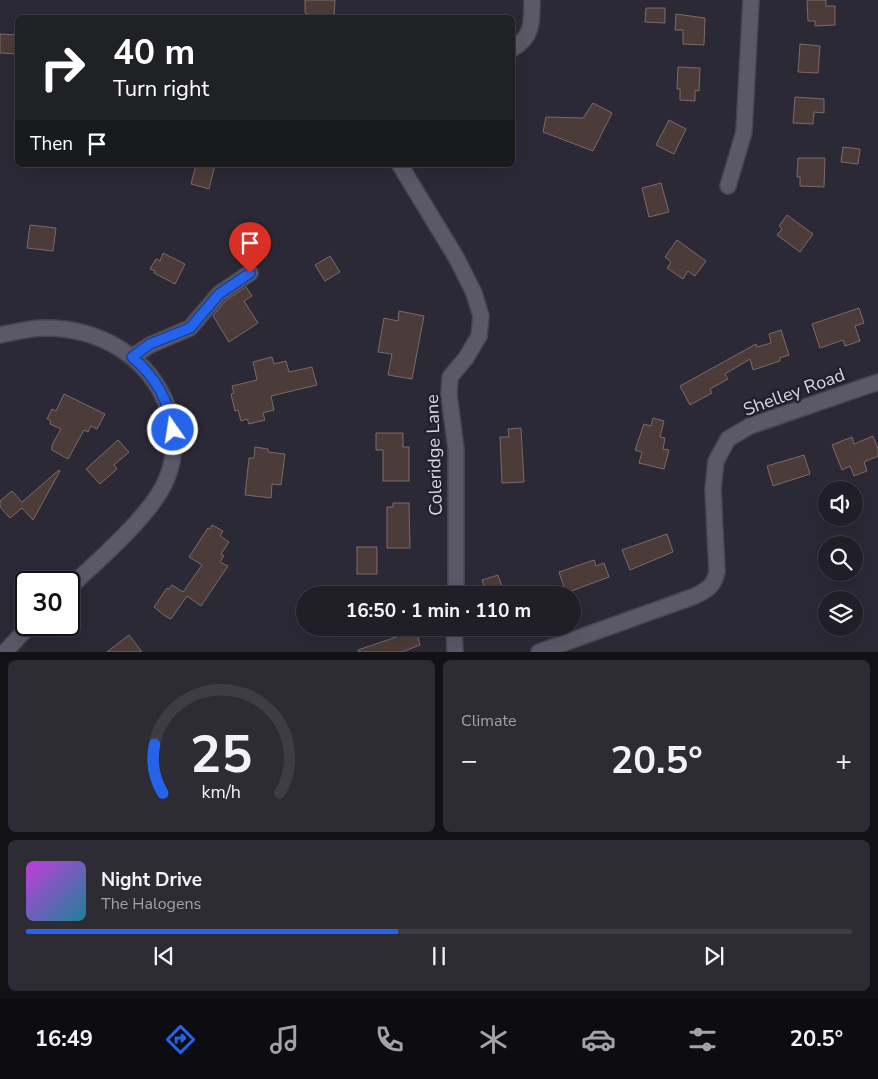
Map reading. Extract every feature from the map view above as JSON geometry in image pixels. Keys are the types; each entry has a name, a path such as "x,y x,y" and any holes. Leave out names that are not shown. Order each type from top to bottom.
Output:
{"street":[{"path":"515,47 524,42 532,29 532,0"},
{"path":"728,186 744,132 751,0"},
{"name":"Coleridge Lane","path":"401,167 457,259 474,293 481,316 479,336 466,358 450,377 449,395 456,449 456,586"},
{"path":"132,357 150,344 190,328 219,294 250,273"},
{"path":"0,335 32,329 69,330 104,340 132,357 145,369 162,393 171,416 174,443 170,471 160,492 152,503 80,577"},
{"name":"Shelley Road","path":"539,652 695,596 709,589 715,582 717,572 714,500 716,461 723,446 735,434 792,410 878,382"},
{"path":"5,652 20,636"},
{"path":"454,636 455,652"}],"building":[{"path":"305,0 335,0 334,15 308,15 305,13"},
{"path":"807,0 826,0 826,6 835,6 835,25 815,26 815,21 808,21"},
{"path":"646,8 665,8 665,23 645,22"},
{"path":"676,14 705,18 704,45 683,44 683,30 675,30"},
{"path":"0,34 15,35 15,54 0,53"},
{"path":"800,44 820,46 818,73 798,72"},
{"path":"678,67 700,68 699,91 695,90 695,101 680,100 680,89 677,89"},
{"path":"795,97 824,99 824,113 814,112 813,124 793,123"},
{"path":"593,103 612,113 593,151 543,132 546,117 583,118"},
{"path":"669,120 686,129 674,154 656,145"},
{"path":"843,147 860,149 858,164 841,162"},
{"path":"798,158 825,158 824,187 800,186 800,177 797,177"},
{"path":"195,167 214,167 209,189 191,184"},
{"path":"661,183 669,212 649,217 642,188"},
{"path":"787,215 813,234 800,252 777,235 782,229 779,226"},
{"path":"30,225 56,228 53,251 27,248"},
{"path":"677,240 706,261 695,276 688,271 683,279 667,268 671,262 665,257"},
{"path":"163,253 185,264 175,284 150,269 156,259 160,261"},
{"path":"330,256 340,272 325,281 315,265"},
{"path":"246,287 252,296 244,301 258,323 229,342 213,316 225,301"},
{"path":"859,308 864,323 855,326 860,341 845,346 843,340 820,348 812,324"},
{"path":"399,311 424,316 412,379 388,375 392,354 378,352 384,318 398,321"},
{"path":"781,330 789,355 780,358 780,361 753,370 750,359 725,374 728,379 710,389 712,393 690,405 680,386 756,344 757,347 771,343 769,334"},
{"path":"272,357 274,364 286,361 289,372 312,367 317,385 271,396 274,410 263,413 265,420 249,424 247,419 241,421 238,410 235,411 231,394 234,393 232,386 257,380 253,362"},
{"path":"64,394 105,414 97,429 91,426 88,432 84,430 68,459 52,450 52,445 61,429 50,424 51,421 47,419 52,409 56,411"},
{"path":"653,418 664,421 660,437 665,438 663,449 669,450 664,469 639,463 642,452 635,450 644,424 651,426"},
{"path":"521,428 524,482 502,483 500,437 509,437 508,429"},
{"path":"376,433 403,433 403,447 409,447 409,481 383,481 383,450 376,450"},
{"path":"873,436 878,449 878,456 864,462 867,471 854,476 850,466 842,470 832,445 852,437 854,444"},
{"path":"118,440 129,452 114,465 117,469 100,484 86,469"},
{"path":"255,447 268,449 268,452 285,454 281,485 272,484 271,498 245,495 249,458 254,458"},
{"path":"804,455 810,474 773,486 767,466"},
{"path":"59,470 33,520 22,508 10,518 0,507 0,501 12,491 22,502"},
{"path":"393,503 409,503 410,548 387,548 387,507 393,507"},
{"path":"212,525 223,531 220,536 229,542 221,554 224,556 220,562 228,566 201,606 187,596 171,619 154,607 167,588 169,589 172,585 183,592 202,565 189,557"},
{"path":"667,534 673,552 630,570 622,550"},
{"path":"357,547 377,547 377,574 357,574"},
{"path":"594,560 596,566 604,563 609,577 581,587 564,586 559,572"},
{"path":"498,575 502,586 484,586 482,580"},
{"path":"129,635 142,652 107,652"},
{"path":"399,636 418,636 420,645 402,652 359,652 358,650"}],"route":[{"path":"173,430 171,416 162,393 154,380 132,357 150,344 190,328 197,322 207,305 219,294 250,273"}]}
